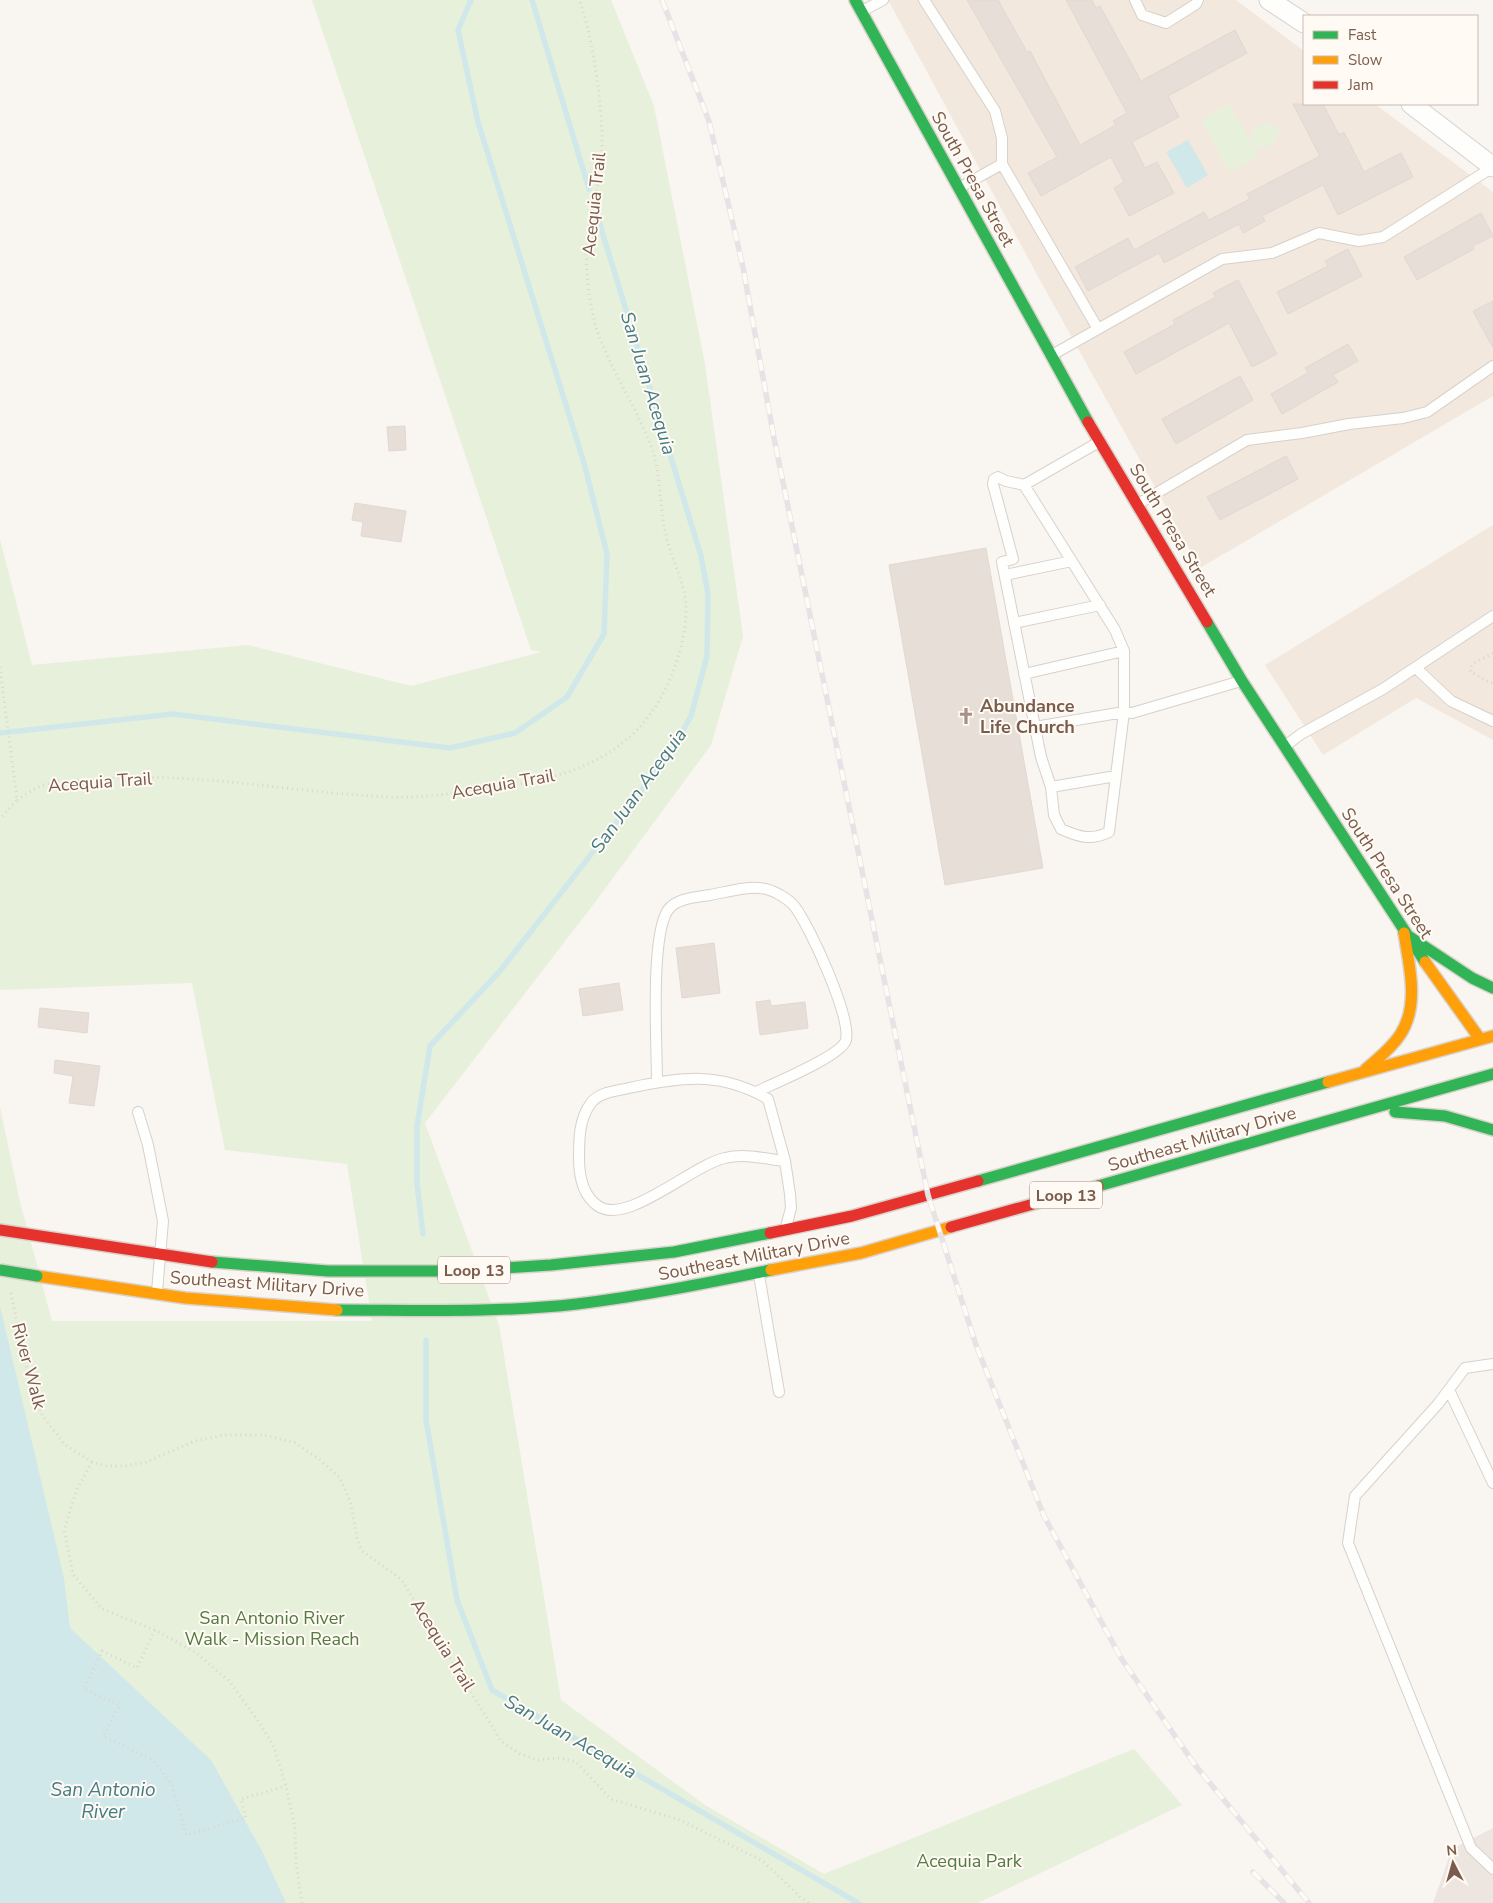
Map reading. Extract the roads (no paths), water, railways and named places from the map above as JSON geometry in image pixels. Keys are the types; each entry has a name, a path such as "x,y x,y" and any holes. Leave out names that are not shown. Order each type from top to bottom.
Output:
{"main road":[{"name":"South Presa Street","path":"855,0 1099,442 1242,680 1404,933 1489,1052"},
{"path":"1404,933 1472,978 1493,988"},
{"path":"1362,1072 1391,1046 1404,1028 1409,1012 1412,994 1404,933"},
{"name":"Southeast Military Drive","path":"0,1230 162,1256 328,1271 456,1271 551,1265 674,1252 785,1235 1493,1036"},
{"name":"Southeast Military Drive","path":"0,1270 157,1294 326,1310 509,1309 576,1304 654,1294 861,1253 1493,1074"},
{"path":"1360,1112 1430,1112 1459,1117 1493,1130"},
{"path":"788,1252 791,1267"}],"street":[{"path":"1269,0 1303,22"},
{"path":"1412,105 1493,167"}],"lane":[{"path":"861,11 883,0"},
{"path":"924,0 995,111 1002,138 1002,164 1098,329"},
{"path":"1134,0 1142,14 1166,23 1196,4 1198,0"},
{"path":"958,189 1002,164"},
{"path":"1052,356 1222,259 1272,253 1319,233 1359,241 1382,238 1493,167"},
{"path":"1137,504 1247,440 1302,433 1349,424 1403,418 1427,412 1493,366"},
{"path":"1024,484 1100,605 1124,650 1124,712 1109,832 1091,839 1061,830 1054,815 1051,787 1035,727 1002,562 1013,560 993,484 994,479 998,477 1006,481 1024,484 1099,442"},
{"path":"1005,575 1072,561"},
{"path":"1014,623 1100,605"},
{"path":"1284,746 1301,734 1383,689 1493,616"},
{"path":"1024,674 1124,650"},
{"path":"1416,668 1451,701 1493,722"},
{"path":"1035,727 1132,712 1242,680"},
{"path":"1051,787 1116,776"},
{"path":"657,1082 658,946 662,922 669,908 686,900 749,889 767,889 795,906 829,972 845,1026 846,1041 837,1053 756,1092"},
{"path":"785,1161 746,1156 726,1158 704,1165 652,1197 628,1208 614,1210 598,1206 585,1190 579,1168 580,1130 586,1111 591,1103 601,1095 657,1082 698,1078 730,1083 756,1092 768,1099 785,1161 791,1208 785,1235"},
{"path":"138,1112 148,1145 164,1221 157,1294"},
{"path":"759,1274 779,1392"},
{"path":"1493,1364 1465,1368 1449,1390 1355,1496 1348,1543 1471,1848 1493,1869"},
{"path":"1449,1390 1493,1483"}],"water":[{"path":"1188,140 1208,175 1187,188 1166,152"},
{"name":"San Antonio River","path":"0,1306 64,1578 70,1628 211,1760 263,1853 286,1903 0,1903"}],"waterway":[{"path":"0,733 173,714 450,748 515,733 567,697 604,634 607,554 584,463 478,122 458,30 471,0"},
{"name":"San Juan Acequia","path":"532,0 589,189"},
{"name":"San Juan Acequia","path":"423,1234 417,1184 417,1126 430,1046 500,971 668,756 691,716 707,656 708,594 701,556 597,215"},
{"name":"San Juan Acequia","path":"426,1340 426,1420 457,1600 492,1690 858,1903"}],"railway":[{"path":"662,0 709,121 743,267 774,438 928,1195 976,1345 1044,1516 1121,1658 1195,1765 1309,1903"},
{"path":"1253,1872 1284,1903"}],"place":[{"name":"Abundance Life Church","path":"966,716"}],"park label":[{"name":"San Antonio River Walk - Mission Reach","path":"272,1628"},
{"name":"Acequia Park","path":"969,1861"}]}
